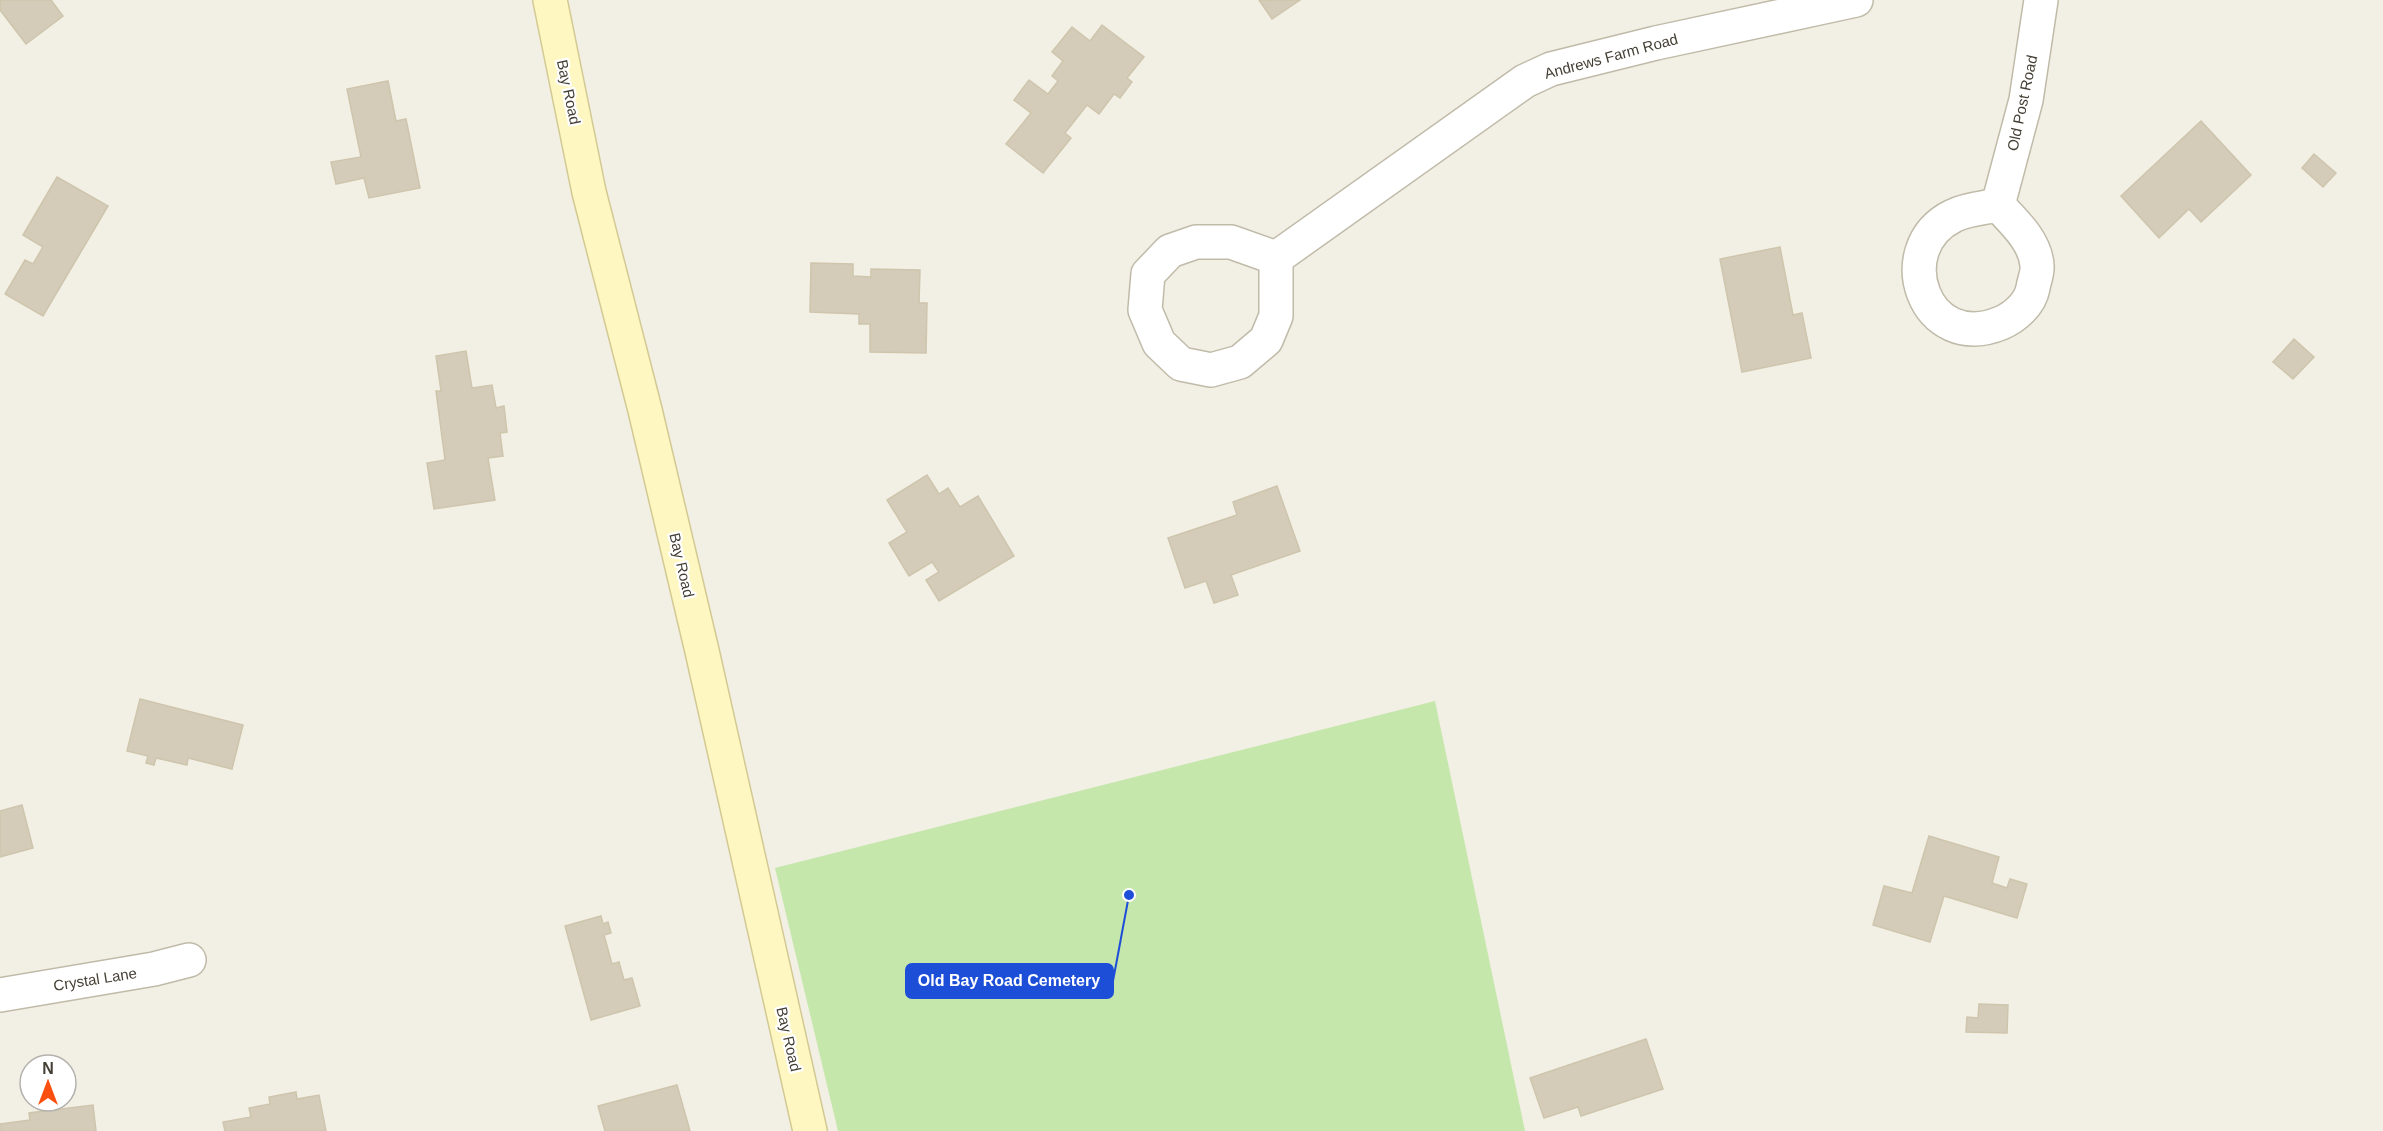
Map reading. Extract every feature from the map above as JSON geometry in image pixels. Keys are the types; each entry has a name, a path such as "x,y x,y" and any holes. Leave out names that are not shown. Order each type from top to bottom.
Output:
{"main road":[{"name":"Bay Road","path":"550,0 589,192 645,410 702,651 810,1131"}],"street":[{"name":"Andrews Farm Road","path":"1276,258 1525,81 1542,73 1656,43 1856,0"},
{"name":"Old Post Road","path":"1998,205 2026,100 2041,0"},
{"path":"1196,242 1231,242 1276,258 1276,316 1266,340 1240,362 1211,370 1181,364 1159,343 1145,310 1149,274 1170,251 1196,242"},
{"name":"Crystal Lane","path":"0,995 154,969 189,960"}],"green space":[{"path":"1435,701 1525,1131 838,1131 775,868"}],"building":[{"path":"0,0 51,0 63,16 26,44 0,10"},
{"path":"1259,0 1300,0 1272,19"},
{"path":"1102,25 1144,57 1127,78 1132,82 1120,98 1114,94 1099,114 1087,105 1065,133 1071,138 1043,173 1006,144 1031,113 1014,100 1029,80 1048,94 1058,81 1052,76 1063,61 1052,52 1072,27 1090,41"},
{"path":"388,81 396,121 406,119 420,188 369,198 364,178 336,184 331,162 361,157 347,89"},
{"path":"2201,121 2251,175 2201,222 2189,209 2159,238 2121,196"},
{"path":"2314,154 2336,173 2323,187 2302,168"},
{"path":"57,177 108,206 43,316 5,294 25,260 33,264 43,247 23,235"},
{"path":"1780,247 1793,315 1802,313 1811,358 1742,372 1720,259"},
{"path":"811,263 853,264 853,276 871,277 871,269 920,270 919,303 927,303 926,353 870,352 870,324 859,324 859,314 810,312"},
{"path":"2294,339 2314,357 2293,379 2273,362"},
{"path":"466,351 472,388 492,385 496,408 504,406 507,432 500,433 503,456 488,458 495,500 434,509 427,463 445,460 436,391 441,391 436,356"},
{"path":"927,475 939,494 948,488 960,507 978,496 1014,556 939,601 926,580 939,572 932,562 909,576 889,543 907,532 887,500"},
{"path":"1277,486 1300,551 1231,575 1238,595 1214,603 1206,581 1185,588 1168,538 1237,515 1233,502"},
{"path":"140,699 243,725 232,769 188,758 187,765 156,758 154,765 146,763 148,756 127,751"},
{"path":"22,805 33,848 0,857 0,811"},
{"path":"1929,836 1999,857 1992,883 2007,888 2010,879 2027,884 2017,918 1944,896 1930,942 1873,925 1884,886 1912,893"},
{"path":"601,916 603,924 608,922 611,933 604,935 612,964 619,962 624,980 632,978 640,1006 591,1020 565,926"},
{"path":"1979,1004 2008,1005 2007,1033 1966,1032 1967,1017 1978,1018"},
{"path":"1646,1039 1663,1089 1581,1116 1578,1107 1544,1118 1530,1078"},
{"path":"677,1085 690,1131 605,1131 598,1106"},
{"path":"296,1092 297,1099 319,1095 326,1131 225,1131 223,1122 251,1117 249,1108 270,1104 269,1097"},
{"path":"93,1105 96,1131 0,1131 0,1124 30,1120 29,1113 78,1113 78,1107"}],"place":[{"name":"Old Bay Road Cemetery","path":"1129,895"}]}
